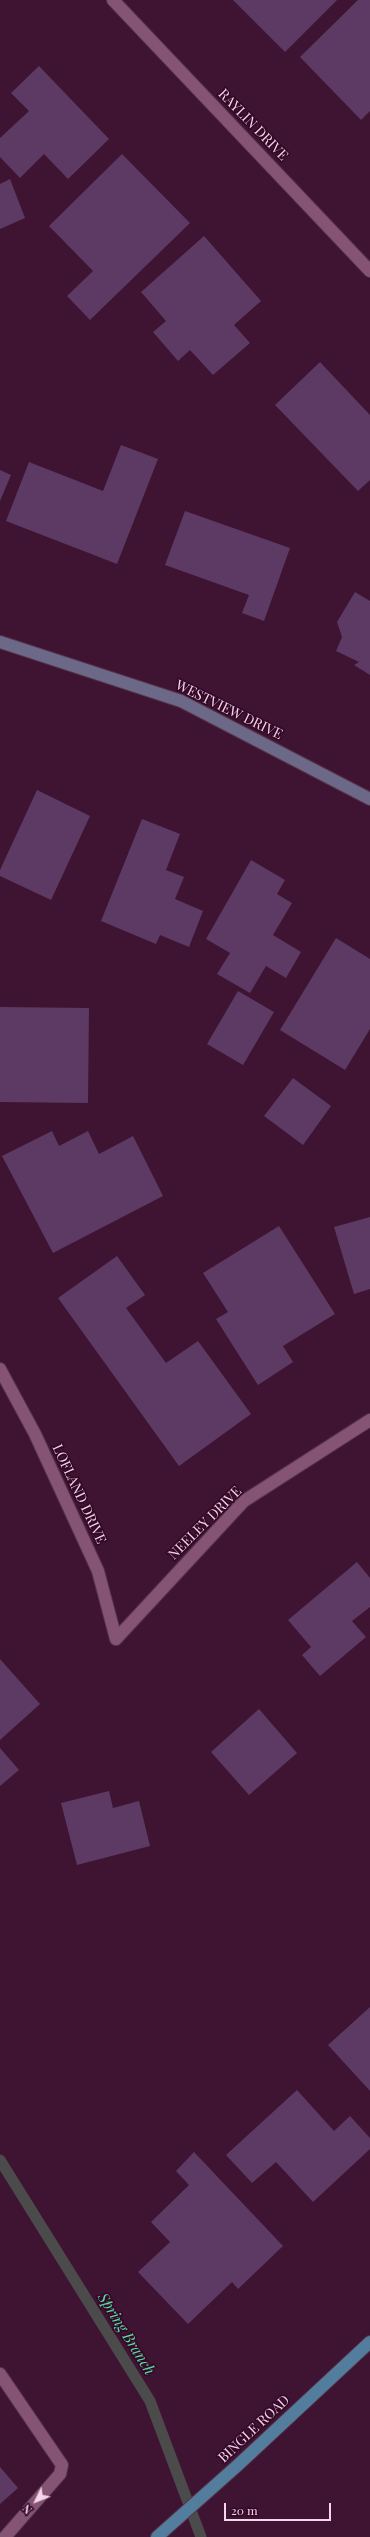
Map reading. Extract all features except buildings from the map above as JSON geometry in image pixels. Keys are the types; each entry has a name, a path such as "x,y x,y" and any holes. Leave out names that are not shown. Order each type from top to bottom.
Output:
{"main road":[{"name":"WESTVIEW DRIVE","path":"0,642 181,701 370,799"},
{"name":"BINGLE ROAD","path":"158,2537 370,2342"}],"street":[{"name":"RAYLIN DRIVE","path":"114,0 370,271"},
{"name":"LOFLAND DRIVE","path":"0,1369 35,1434 98,1571 116,1639"},
{"name":"NEELEY DRIVE","path":"116,1639 244,1502 370,1420"},
{"path":"0,2374 62,2465 60,2474 5,2537"}],"waterway":[{"name":"Spring Branch","path":"0,2160 150,2401 201,2537"}]}
